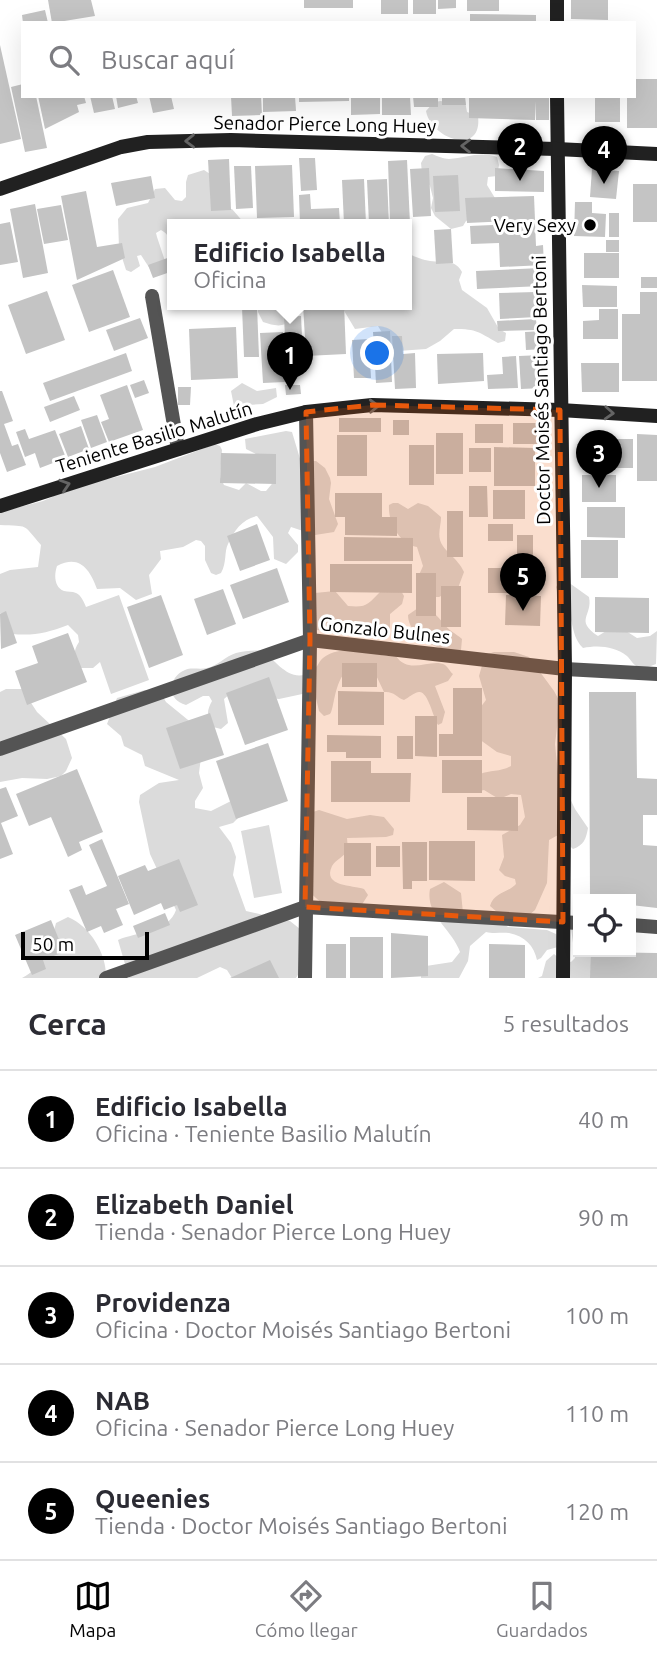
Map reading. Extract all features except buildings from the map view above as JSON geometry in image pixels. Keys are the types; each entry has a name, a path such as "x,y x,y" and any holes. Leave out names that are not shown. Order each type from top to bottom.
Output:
{"street":[{"path":"557,0 557,21"},
{"name":"Doctor Moisés Santiago Bertoni","path":"557,98 560,410 571,922 563,978"},
{"name":"Senador Pierce Long Huey","path":"0,189 121,147 148,142 231,140 557,149 657,155"},
{"path":"152,296 177,449"},
{"name":"Teniente Basilio Malutín","path":"0,506 257,424 306,412 372,405 560,410 657,416"},
{"path":"305,978 310,640 306,412"},
{"name":"Gonzalo Bulnes","path":"0,748 310,640 565,669 657,674"},
{"path":"106,978 305,907 571,922"},
{"path":"636,925 657,927"}],"highlighted area":[{"path":"372,405 560,410 563,922 305,907 310,640 306,412"}],"shaded area":[{"path":"465,101 467,112 478,116 477,129 473,136 465,140 456,139 437,129 426,111 434,102 453,105"},
{"path":"432,154 449,159 479,155 497,157 497,176 488,177 487,185 498,203 466,221 463,226 451,229 435,216 431,208 433,198 430,186 422,173 421,163 425,156"},
{"path":"204,170 210,174 223,208 232,209 241,219 167,219 167,235 161,230 156,233 166,264 152,272 141,255 137,256 140,266 131,272 126,270 119,248 118,219 127,208 148,203 155,189 165,188 175,200 182,201 186,197 188,175"},
{"path":"412,255 456,265 462,272 459,280 462,290 487,308 499,329 506,333 505,341 498,343 478,332 454,329 426,349 398,351 390,346 378,326 355,329 344,310 412,310"},
{"path":"288,310 293,319 286,324 271,324 263,322 258,312"},
{"path":"242,383 257,391 276,388 277,397 263,404 234,406 231,391"},
{"path":"292,432 301,462 316,461 325,468 331,483 329,499 338,524 334,532 315,535 291,527 288,533 298,545 298,552 286,564 274,559 273,537 257,516 247,520 236,530 227,547 223,569 216,575 211,573 205,560 205,546 201,541 196,540 183,547 160,551 161,559 149,575 152,594 136,600 120,588 97,589 87,570 78,563 57,566 55,577 58,587 78,594 86,607 119,595 149,680 111,694 100,662 93,668 81,668 75,655 78,635 68,625 40,633 12,634 0,613 0,574 10,570 38,567 41,545 24,527 0,525 0,512 43,501 52,497 59,487 155,467 215,444 222,450 220,477 224,485 239,490 246,483 266,491 276,479 258,455 246,449 245,439"},
{"path":"393,503 408,509 418,503 428,506 441,517 440,540 464,572 458,588 433,597 419,575 423,566 417,547 400,537 393,525 389,505"},
{"path":"559,582 568,582 589,597 586,622 598,636 611,628 626,631 637,638 650,636 657,631 656,664 639,667 617,650 583,648 575,636 568,610 559,599 556,587"},
{"path":"397,584 404,596 402,604 390,614 390,635 358,635 336,630 316,630 315,593 335,591 348,606 363,606 384,589"},
{"path":"418,608 433,612 462,639 461,650 445,649 420,637 409,623 408,615"},
{"path":"355,649 396,656 407,665 445,665 453,674 448,681 435,686 445,712 442,723 438,725 428,700 422,693 416,693 404,700 393,693 384,692 374,671 347,670 339,681 330,714 324,716 319,711 316,698 307,693 279,699 231,693 224,699 228,723 221,729 213,727 209,720 208,711 212,701 209,696 203,696 186,705 172,694 173,683 179,673 187,669 211,667 236,653 264,651 280,667 299,675 313,670 330,654"},
{"path":"514,652 529,657 560,702 555,744 558,774 575,809 588,828 584,841 573,849 558,835 549,840 547,883 535,910 521,922 497,912 490,906 498,895 516,884 515,879 505,876 499,870 504,857 502,835 520,825 525,817 521,795 511,794 499,799 484,790 475,792 480,774 511,766 511,756 497,752 479,739 480,708 486,700 479,676 485,655"},
{"path":"6,689 22,689 37,712 66,739 72,758 61,776 0,782 0,692"},
{"path":"145,690 162,695 166,702 204,733 199,773 203,788 195,801 195,808 211,811 233,800 238,818 233,823 219,827 231,843 236,857 233,875 246,911 290,921 305,933 306,962 296,978 232,978 227,970 220,967 197,978 129,978 118,940 167,923 176,910 150,854 139,802 140,795 159,783 179,780 145,766 142,755 124,746 121,736 107,724 117,698"},
{"path":"319,810 347,819 370,815 384,817 394,829 393,835 386,837 347,838 348,850 332,866 331,878 335,881 364,889 368,895 361,906 324,905 308,891 313,812"},
{"path":"269,825 282,893 254,898 241,831"},
{"path":"444,882 461,893 463,913 499,921 508,927 547,930 556,934 560,943 558,947 547,950 537,960 534,950 524,939 509,933 486,932 470,946 468,961 459,978 421,978 421,972 426,966 452,962 460,952 431,907 430,889"},
{"path":"68,917 83,927 96,942 104,960 106,978 22,978 40,962 56,923"},
{"path":"554,954 571,962 575,958 592,957 593,978 538,978 542,976 546,961"}],"place":[{"name":"Elizabeth Daniel","path":"520,181"},
{"name":"NAB","path":"604,184"},
{"name":"Very Sexy","path":"590,225"},
{"name":"Edificio Isabella","path":"290,390"},
{"name":"Providenza","path":"599,488"},
{"name":"Queenies","path":"523,611"}]}
